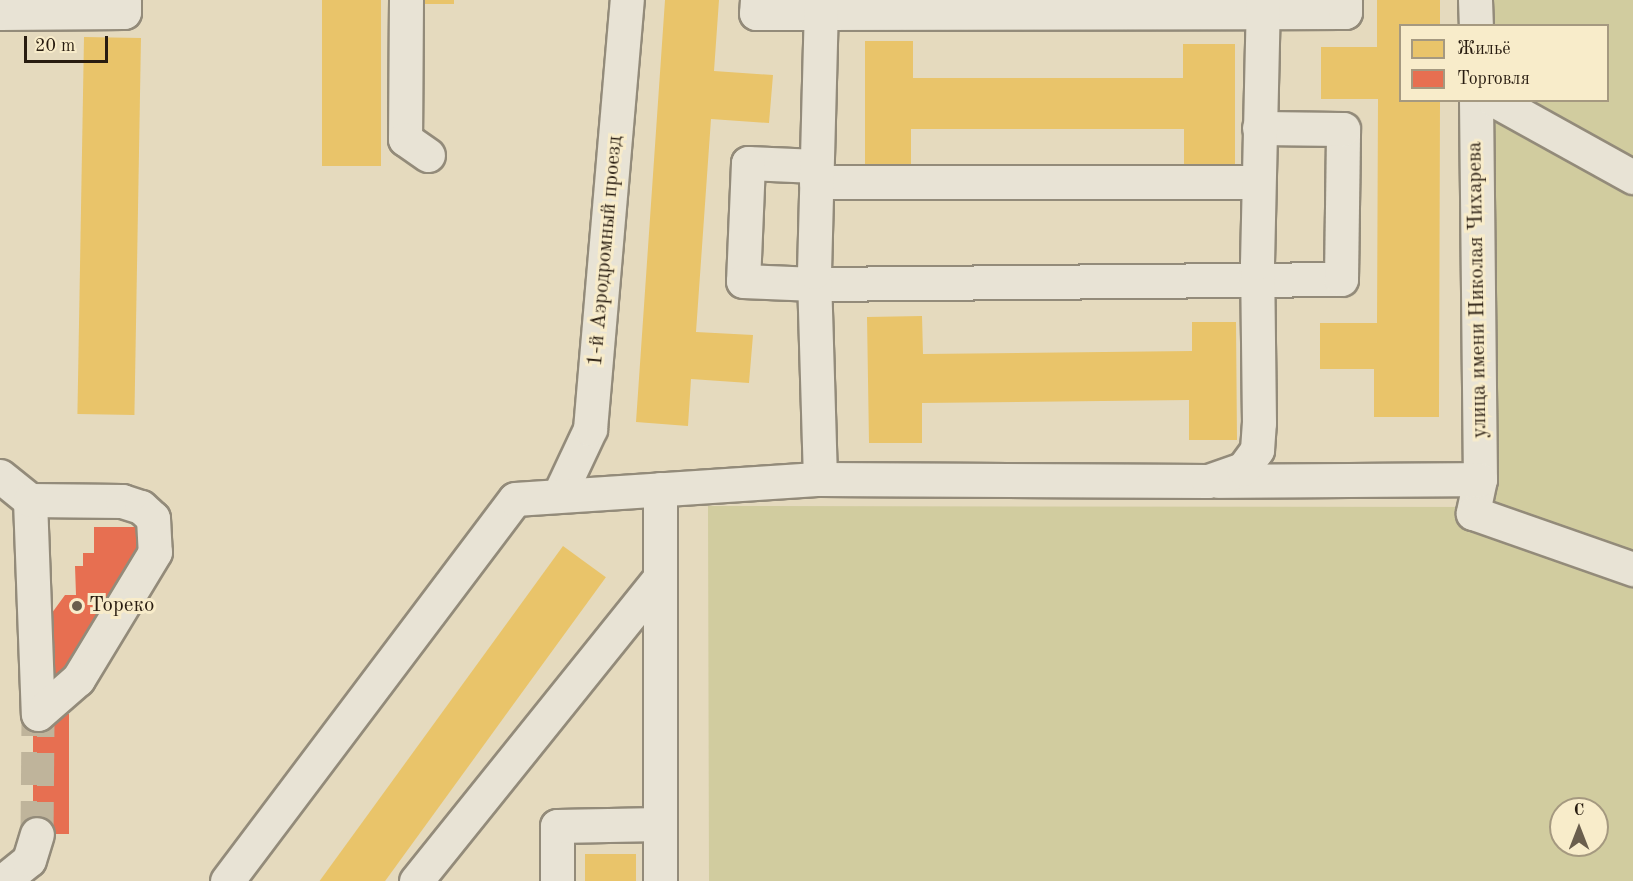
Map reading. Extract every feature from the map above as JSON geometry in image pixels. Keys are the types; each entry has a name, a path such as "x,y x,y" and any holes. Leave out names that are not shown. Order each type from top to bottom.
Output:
{"lane":[{"path":"0,13 124,12 124,0"},
{"path":"406,0 405,139 428,155"},
{"name":"1-й Аэродромный проезд","path":"559,495 590,429 627,0"},
{"path":"757,0 756,13 820,7 1263,5 1345,12 1345,0"},
{"path":"1476,0 1476,24"},
{"path":"1208,481 1243,469 1257,450 1258,182 1263,5"},
{"path":"820,7 815,284 820,479"},
{"name":"улица имени Николая Чихарева","path":"1476,102 1480,479 1473,513 1633,569"},
{"path":"1498,102 1633,177"},
{"path":"1258,182 816,174 748,163 743,281 815,284 1341,279 1343,129 1259,128"},
{"path":"0,476 30,500 122,501 141,507 153,518 154,552 78,679 38,714 30,500"},
{"path":"227,881 515,499 820,479 1208,481 1480,479"},
{"path":"660,489 660,881"},
{"path":"416,881 660,578"},
{"path":"556,881 556,826 660,824"},
{"path":"3,881 29,861 38,834"}],"shaded area":[{"path":"1484,0 1633,0 1633,881 709,881 708,506 1493,507 1486,102 1609,102 1609,24 1485,24"}],"building: Жильё":[{"path":"322,0 381,0 381,166 322,166"},
{"path":"423,0 454,0 454,4 423,4"},
{"path":"665,0 719,0 714,71 773,75 769,123 711,119 696,332 753,335 749,383 691,379 688,426 636,422"},
{"path":"1377,0 1440,0 1440,24 1399,24 1399,102 1440,102 1439,417 1374,417 1374,369 1320,369 1320,323 1377,323 1378,99 1321,99 1321,47 1377,47"},
{"path":"84,37 141,38 134,415 77,414"},
{"path":"865,41 913,41 913,78 1183,78 1183,44 1235,44 1235,166 1184,166 1184,129 911,129 911,165 865,165"},
{"path":"922,316 923,354 1192,351 1192,322 1236,322 1237,440 1189,440 1189,400 922,403 922,443 869,443 867,317"},
{"path":"563,546 606,577 385,881 320,881"},
{"path":"585,854 636,854 636,881 585,881"}],"building: Торговля":[{"path":"94,527 147,527 147,559 58,683 48,669 49,617 65,595 76,595 75,566 83,566 83,553 94,553"},
{"path":"33,714 69,714 69,834 33,834"}],"tunnel":[{"path":"37,834 38,714"}],"place":[{"name":"Тореко","path":"77,606"}]}
